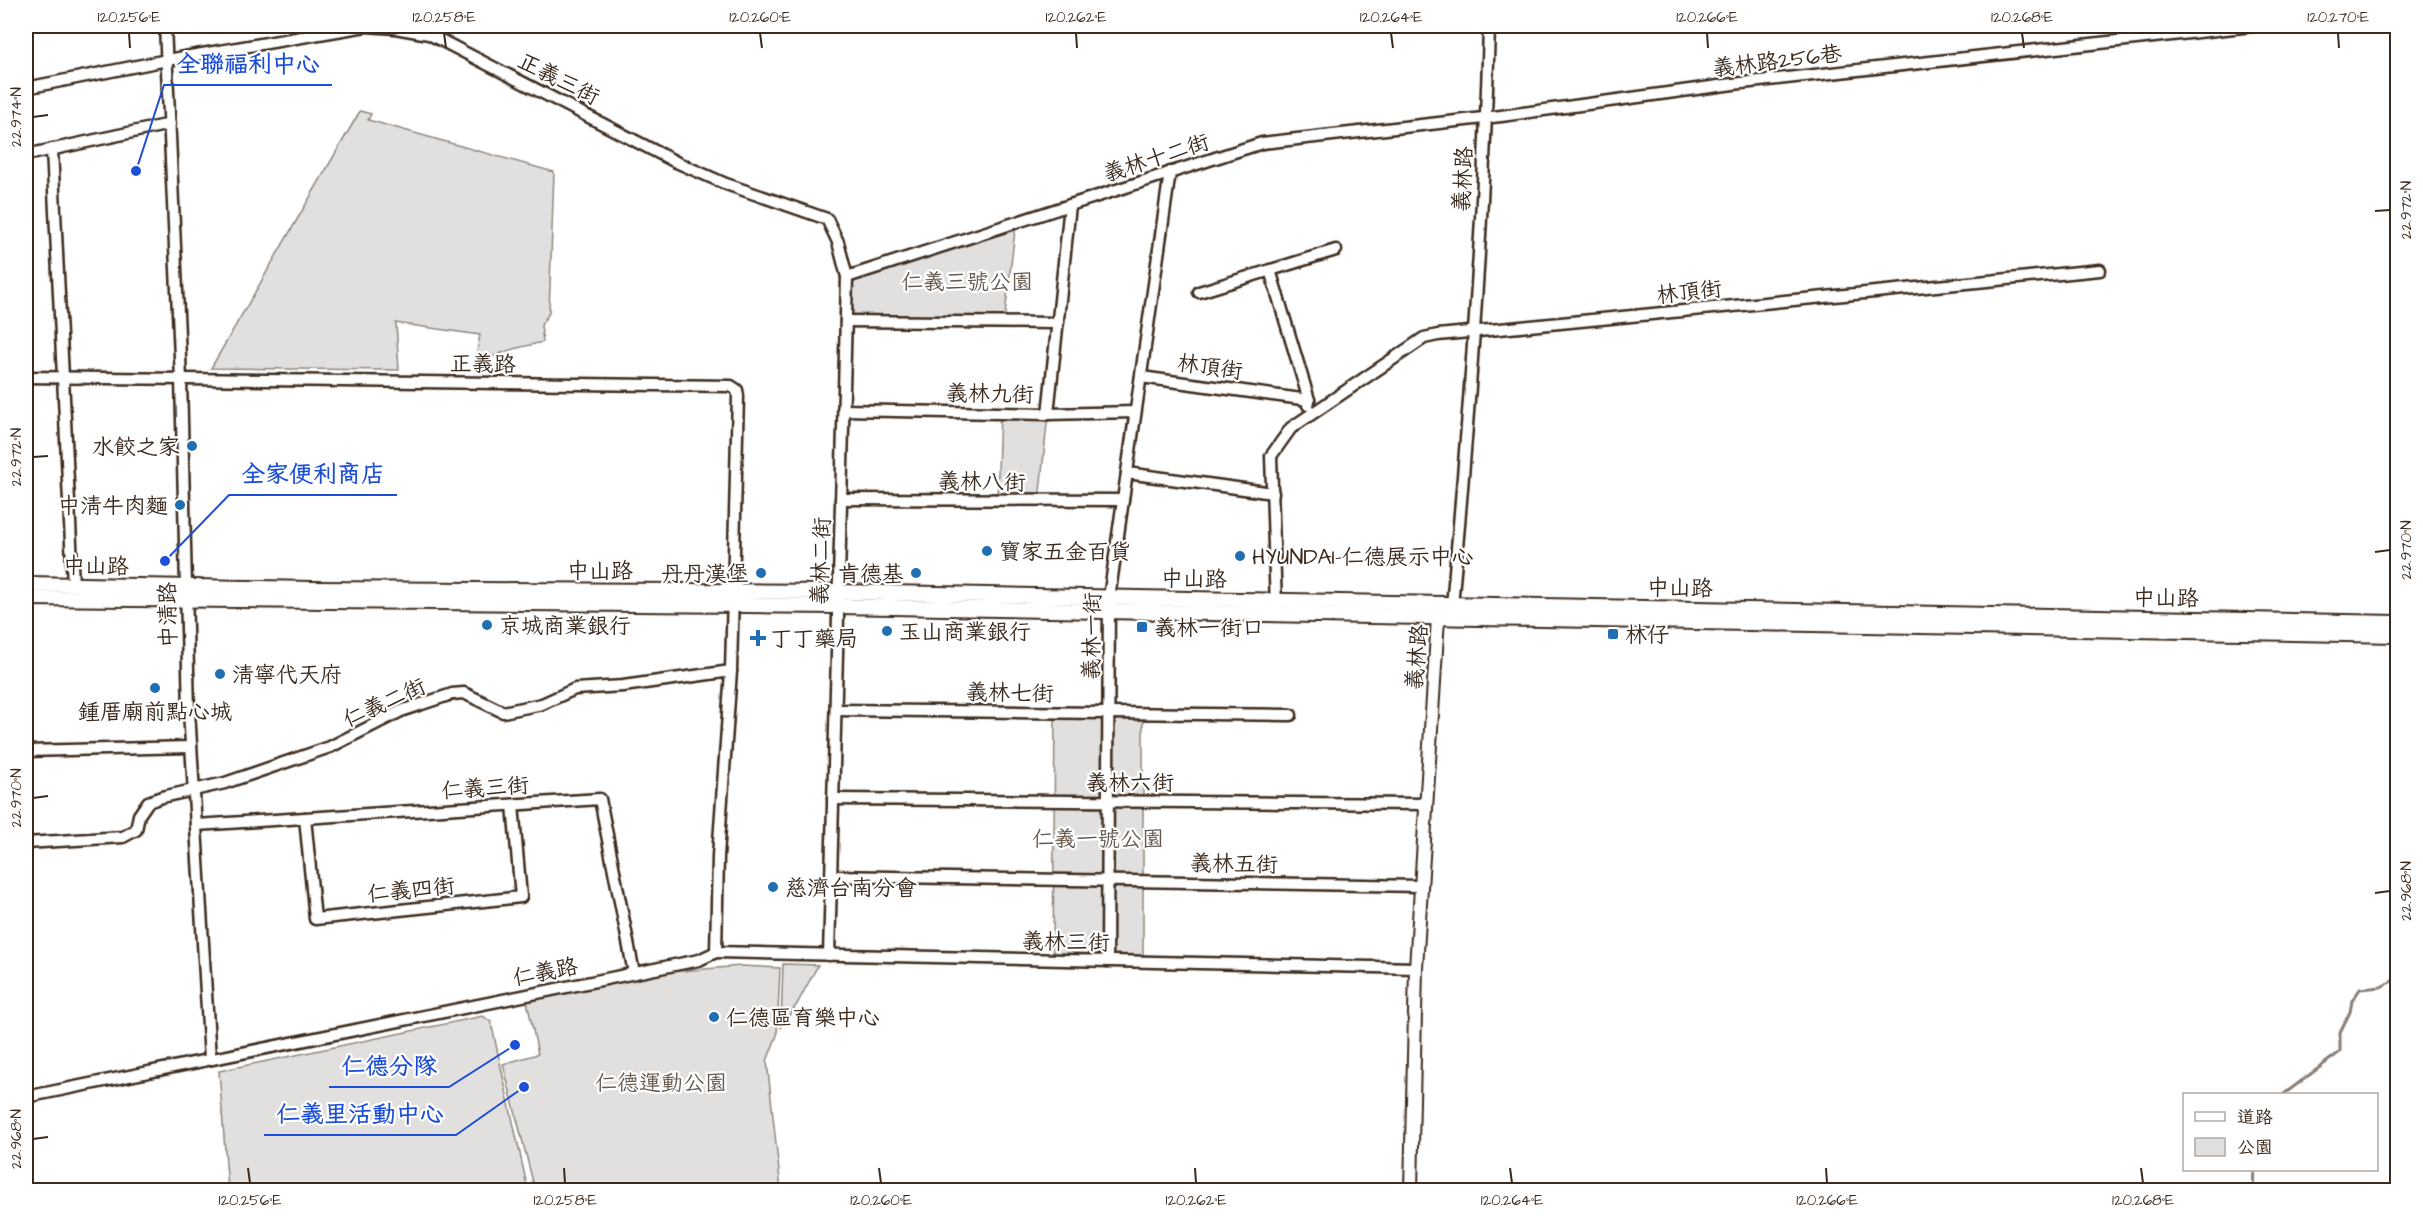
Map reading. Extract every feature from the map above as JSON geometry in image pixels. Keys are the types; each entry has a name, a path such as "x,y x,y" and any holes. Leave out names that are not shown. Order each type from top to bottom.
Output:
{"main road":[{"name":"中山路","path":"26,584 73,585 187,594"},
{"name":"中山路","path":"26,598 187,594 838,599 1276,607 1452,606 1808,610 2397,623"},
{"name":"中山路","path":"1276,607 1438,618 2397,634"}],"street":[{"name":"中清路","path":"165,26 181,379 191,747 210,1059"},
{"name":"正義三街","path":"26,88 167,60 366,26 429,34 676,162 726,184 827,219 838,242 847,277"},
{"name":"義林路","path":"1411,1191 1420,886 1438,618 1452,606 1474,331 1487,116 1489,26"},
{"name":"義林路256巷","path":"1487,116 1733,84 2252,26"},
{"name":"義林十二街","path":"847,277 1262,143 1487,116"},
{"path":"26,155 170,124"},
{"path":"52,149 73,585"},
{"name":"義林一街","path":"1107,961 1109,605 1170,172"},
{"path":"1048,414 1070,205"},
{"path":"1199,292 1336,250"},
{"path":"1270,270 1309,400 1306,418"},
{"name":"林頂街","path":"1276,607 1271,456 1291,428 1424,338 1474,331 2100,270"},
{"name":"義林二街","path":"830,955 847,277"},
{"path":"846,321 1058,323"},
{"name":"正義路","path":"26,377 731,386 737,390 738,396 733,598"},
{"name":"林頂街","path":"1140,377 1309,400"},
{"name":"義林九街","path":"843,410 1048,414 1136,412"},
{"path":"1127,473 1273,493"},
{"name":"義林八街","path":"841,500 1123,500"},
{"path":"716,952 718,856 731,671 733,598"},
{"name":"仁義二街","path":"194,789 225,783 330,747 401,711 452,694 464,693 503,712 542,704 575,689 623,686 731,671"},
{"name":"義林七街","path":"836,710 1291,715"},
{"path":"26,751 191,747"},
{"path":"26,843 123,837 136,830 139,815 148,802 194,789"},
{"name":"仁義三街","path":"196,825 600,799 634,973"},
{"name":"義林六街","path":"833,800 1426,804"},
{"name":"仁義四街","path":"305,818 315,919 521,897 513,805"},
{"name":"義林五街","path":"831,876 1420,886"},
{"name":"義林三街","path":"716,952 1416,969"},
{"name":"仁義路","path":"26,1097 699,960 716,952"}],"green space":[{"path":"360,111 371,114 368,120 554,172 549,313 541,325 543,342 513,349 475,363 480,335 396,323 399,370 211,368"},
{"name":"仁義三號公園","path":"1016,222 1004,323 846,321 847,277"},
{"path":"1000,413 1048,414 1039,501 997,501"},
{"name":"仁義一號公園","path":"1055,716 1143,719 1143,957 1053,958"},
{"path":"783,964 818,965 797,1004 781,1027"},
{"name":"仁德運動公園","path":"742,966 780,968 777,1035 767,1061 781,1190 535,1190 503,1064 538,1054 527,1001 655,973"},
{"path":"483,1016 491,1022 528,1190 228,1190 219,1071"}],"waterway":[{"path":"2398,869 2392,887 2398,899"},
{"path":"2285,1093 2340,1052 2340,1032 2350,1012 2352,1001 2360,989 2381,987 2398,978"},
{"path":"2253,1190 2254,1171"}],"place":[{"name":"全聯福利中心","path":"136,171"},
{"name":"水餃之家","path":"192,446"},
{"name":"中清牛肉麵","path":"180,505"},
{"name":"寶家五金百貨","path":"987,551"},
{"name":"HYUNDAI-仁德展示中心","path":"1240,556"},
{"name":"全家便利商店","path":"165,561"},
{"name":"丹丹漢堡","path":"761,573"},
{"name":"肯德基","path":"916,573"},
{"name":"京城商業銀行","path":"487,625"},
{"name":"義林一街口","path":"1142,627"},
{"name":"玉山商業銀行","path":"887,631"},
{"name":"林仔","path":"1613,634"},
{"name":"丁丁藥局","path":"758,638"},
{"name":"清寧代天府","path":"220,674"},
{"name":"鍾厝廟前點心城","path":"155,688"},
{"name":"慈濟台南分會","path":"773,887"},
{"name":"仁德區育樂中心","path":"714,1017"},
{"name":"仁德分隊","path":"515,1045"},
{"name":"仁義里活動中心","path":"524,1087"}]}
